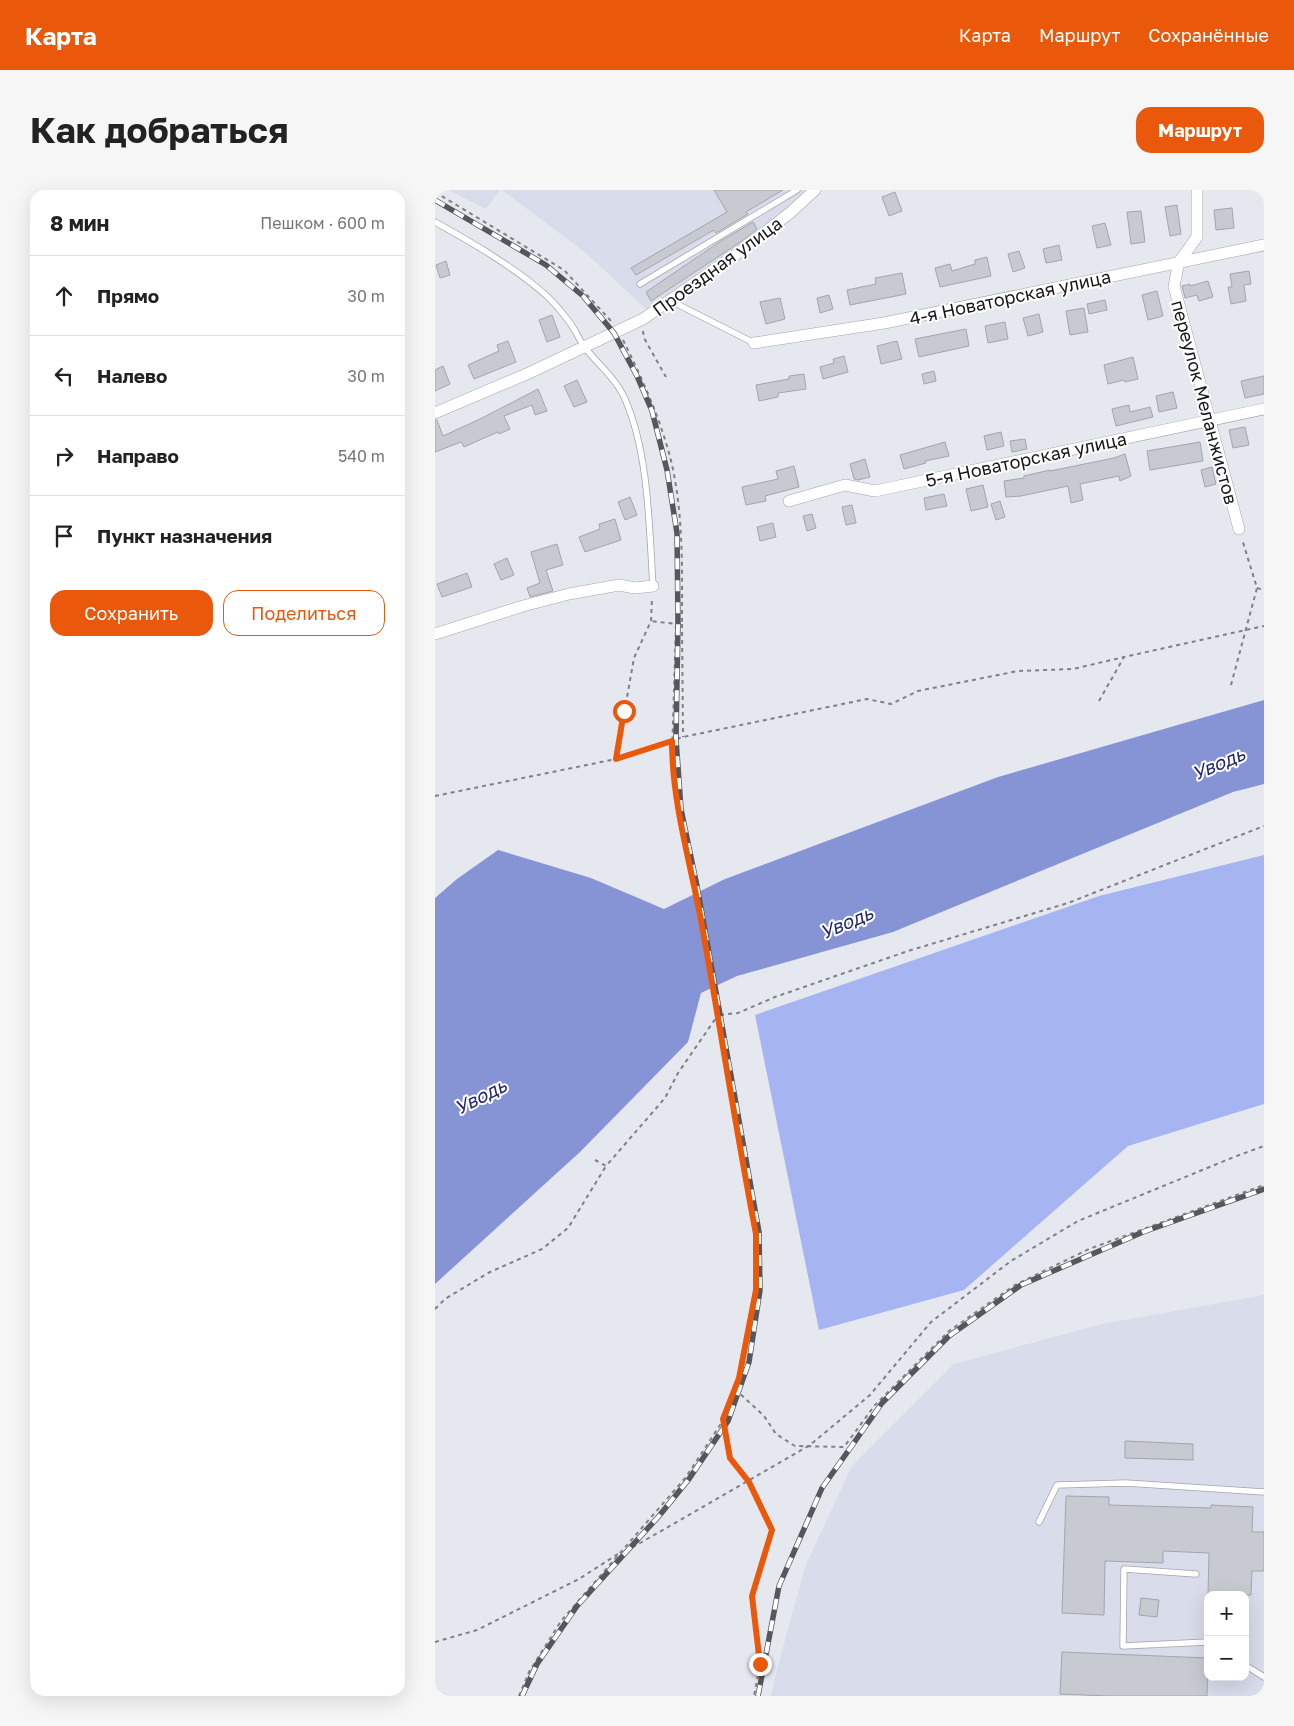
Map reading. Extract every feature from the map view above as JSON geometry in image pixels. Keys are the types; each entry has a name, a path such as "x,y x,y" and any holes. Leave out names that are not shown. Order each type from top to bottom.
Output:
{"street":[{"name":"Проездная улица","path":"435,413 529,373 643,319 741,252 791,212 801,193 815,190"},
{"name":"переулок Меланжистов","path":"1197,190 1197,237 1179,262 1174,286 1239,530"},
{"name":"4-я Новаторская улица","path":"754,343 883,322 1264,245"},
{"name":"5-я Новаторская улица","path":"789,500 845,485 875,491 1264,409"},
{"path":"435,634 523,606 569,594 619,585 635,588 653,586"}],"lane":[{"path":"640,284 801,193"},
{"path":"435,222 463,237 548,297 569,320 584,347 625,398 631,414 641,456 647,502 653,586"},
{"path":"671,301 754,343"},
{"path":"1039,1522 1057,1485 1126,1483 1264,1492"},
{"path":"1196,1574 1124,1569 1123,1646 1204,1642"},
{"path":"1249,1668 1264,1677"}],"path":[{"path":"643,319 644,338 666,377"},
{"path":"1231,685 1257,588 1239,530"},
{"path":"616,759 634,658 651,621 653,586"},
{"path":"1257,588 1264,590"},
{"path":"519,1696 529,1672 561,1621 625,1550 686,1477 723,1419 739,1378 756,1290 756,1234 695,885 680,821 672,756 676,624 651,621"},
{"path":"682,624 683,737"},
{"path":"435,796 616,759 683,737 867,699 891,704 918,691 1018,671 1073,669 1264,626"},
{"path":"1099,701 1124,657"},
{"path":"718,1013 738,1013 775,997 908,951 1069,903 1264,826"},
{"path":"435,1309 445,1299 488,1273 542,1249 568,1228 606,1166 665,1098 677,1073 718,1013"},
{"path":"435,1642 477,1630 579,1579 625,1550 749,1482 810,1445 870,1395 931,1322 1011,1261 1078,1221 1264,1146"},
{"path":"595,1160 606,1166"},
{"path":"735,1389 764,1416 776,1434 795,1446 844,1447 875,1405 949,1331 1015,1285 1089,1249 1264,1185"},
{"path":"723,1419 730,1458 749,1482 772,1530 752,1596 760,1664 754,1696"}],"shaded area":[{"path":"448,190 500,190 486,209"},
{"path":"502,190 808,190 761,232 648,311 586,253"},
{"path":"1264,855 1264,1104 1128,1146 964,1290 819,1330 755,1015 1099,896"},
{"path":"1264,1295 1264,1696 771,1696 805,1567 852,1466 954,1364 1102,1324"}],"water":[{"name":"Уводь","path":"1264,700 1264,784 1233,792 893,932 737,976 701,993 688,1042 580,1152 435,1284 435,898 457,879 498,850 591,878 664,909 725,879 998,777"}],"building":[{"path":"714,190 783,190 716,233 714,230 636,275 631,268 727,212"},
{"path":"895,192 902,211 889,216 882,197"},
{"path":"1177,205 1181,234 1170,236 1165,207"},
{"path":"1232,208 1234,228 1216,230 1214,210"},
{"path":"1141,211 1145,242 1131,244 1127,212"},
{"path":"753,222 757,229 742,241 651,301 646,292 721,241"},
{"path":"1105,223 1111,245 1097,248 1092,226"},
{"path":"1059,245 1062,260 1046,263 1043,249"},
{"path":"1019,251 1025,268 1013,272 1008,254"},
{"path":"987,257 991,276 940,287 935,268 950,264 952,271 975,264 975,260"},
{"path":"446,261 450,275 440,278 436,265"},
{"path":"1249,271 1251,284 1244,285 1246,301 1231,304 1228,287 1232,287 1230,274"},
{"path":"902,273 906,294 850,305 847,290 876,284 875,278"},
{"path":"1208,281 1213,297 1199,301 1197,295 1185,298 1182,286 1190,284 1190,286"},
{"path":"1157,291 1163,316 1148,320 1142,295"},
{"path":"829,295 833,309 820,313 817,298"},
{"path":"780,298 785,319 766,324 760,302"},
{"path":"1105,300 1107,310 1089,314 1087,304"},
{"path":"1084,308 1088,332 1070,335 1066,311"},
{"path":"1039,314 1043,332 1028,336 1023,318"},
{"path":"552,315 560,337 547,342 539,320"},
{"path":"1005,322 1008,339 988,343 985,326"},
{"path":"966,329 969,346 919,357 915,339"},
{"path":"508,341 516,362 474,379 468,365 499,351 497,345"},
{"path":"897,341 902,359 881,364 877,346"},
{"path":"844,356 848,372 823,379 820,367 834,363 833,359"},
{"path":"1133,357 1138,379 1108,384 1104,365"},
{"path":"443,366 450,384 435,391 435,370"},
{"path":"934,371 936,381 924,384 922,374"},
{"path":"804,374 806,389 778,393 778,397 759,401 756,385 789,379 789,376"},
{"path":"1264,376 1264,394 1245,398 1241,381"},
{"path":"577,380 587,402 574,407 564,386"},
{"path":"538,389 547,411 535,415 532,405 504,416 510,429 499,434 498,432 464,447 461,442 435,452 435,420 437,420 443,436"},
{"path":"1173,392 1177,408 1159,412 1156,396"},
{"path":"1129,405 1130,412 1150,407 1153,417 1116,426 1112,409"},
{"path":"1245,427 1249,445 1233,448 1229,430"},
{"path":"1001,432 1004,446 987,450 984,436"},
{"path":"1025,439 1027,449 1012,452 1010,441"},
{"path":"945,442 949,456 925,461 926,463 904,469 900,455"},
{"path":"1200,442 1203,461 1150,470 1147,451"},
{"path":"1125,454 1131,476 1120,481 1119,476 1080,484 1083,500 1071,503 1068,486 1021,496 1006,497 1004,481 1114,458"},
{"path":"865,459 870,477 854,479 850,464"},
{"path":"794,466 799,487 765,496 766,501 746,505 742,487 778,479 776,471"},
{"path":"1212,467 1216,484 1205,487 1201,470"},
{"path":"983,485 988,507 971,511 966,489"},
{"path":"944,494 947,506 926,510 924,498"},
{"path":"630,497 637,515 625,520 618,502"},
{"path":"1000,501 1005,517 996,520 991,504"},
{"path":"852,505 856,523 846,525 842,507"},
{"path":"812,514 816,528 807,531 803,516"},
{"path":"615,519 621,540 585,552 579,537 600,529 599,524"},
{"path":"773,523 776,537 760,541 757,527"},
{"path":"557,544 563,565 546,570 553,591 530,597 527,588 540,583 531,552"},
{"path":"507,558 514,575 501,580 494,564"},
{"path":"467,573 472,587 442,597 437,584"},
{"path":"1125,1441 1193,1444 1193,1460 1125,1458"},
{"path":"1066,1496 1109,1497 1109,1505 1211,1508 1211,1505 1253,1507 1252,1532 1264,1532 1264,1571 1252,1571 1251,1595 1249,1595 1249,1591 1208,1591 1209,1553 1163,1551 1163,1563 1105,1561 1104,1615 1062,1613"},
{"path":"1141,1598 1159,1600 1157,1617 1139,1615"},
{"path":"1062,1652 1204,1658 1204,1681 1207,1681 1207,1696 1060,1694"}],"railway":[{"path":"435,200 546,265 583,296 614,333 637,376 652,411 667,470 677,533 676,739 681,809 697,886 759,1232 760,1290 749,1362 728,1421 689,1479 659,1516 577,1606 537,1664 522,1696"},
{"path":"758,1696 779,1586 822,1488 882,1403 949,1336 1021,1285 1143,1232 1264,1189"}],"route":[{"path":"624,711 616,759 672,741 680,821 695,885 756,1234 756,1290 739,1378 723,1419 730,1458 749,1482 772,1530 752,1596 760,1664"}]}
